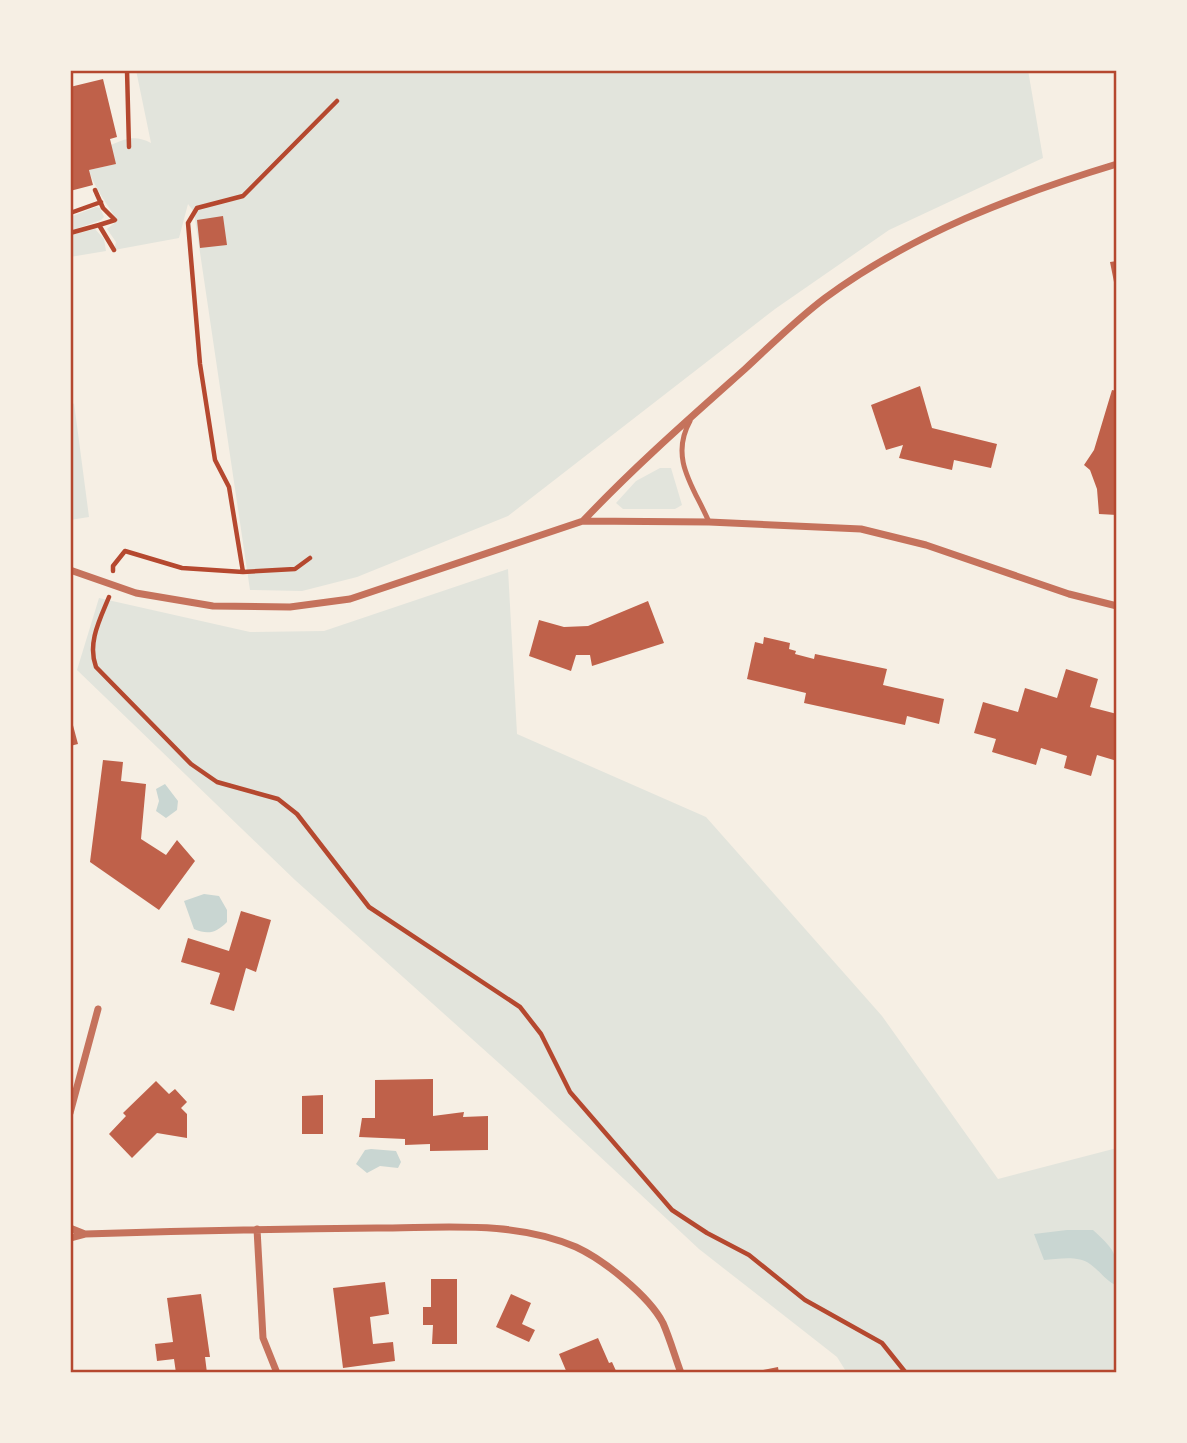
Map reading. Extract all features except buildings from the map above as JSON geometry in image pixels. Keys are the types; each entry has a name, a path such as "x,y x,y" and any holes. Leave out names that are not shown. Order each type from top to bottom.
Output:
{"street":[{"path":"583,521 627,475 824,298 924,238 1038,187 1117,164"},
{"path":"70,570 136,593 213,606 290,607 350,599 583,521 709,522 861,529 926,545 1069,594 1117,606"},
{"path":"70,1113 98,1009"},
{"path":"70,1238 85,1234 257,1229 480,1227 537,1234 577,1248 613,1270 662,1322 681,1373"},
{"path":"70,1228 85,1234"},
{"path":"257,1229 263,1338 278,1373"}],"lane":[{"path":"693,415 682,435 681,460 709,522"}],"path":[{"path":"127,70 129,147"},
{"path":"243,572 229,487 215,460 202,378 188,223 197,208 243,196 337,101"},
{"path":"70,233 115,220 95,190"},
{"path":"73,212 101,202"},
{"path":"99,225 114,250"},
{"path":"70,398 70,405"},
{"path":"310,558 295,569 243,572 182,568 125,551 113,566 113,585 95,633 92,655 96,667 191,764 217,782 278,799 297,814 369,907 520,1007 541,1034 570,1092 672,1210 707,1234 749,1255 805,1300 882,1343 901,1363 906,1373"}],"shaded area":[{"path":"136,70 1028,70 1043,158 889,230 775,309 508,516 357,577 302,591 250,590 194,212 188,204 179,238 114,250 116,242 107,229 117,221 89,170 115,164 111,145 131,138 151,143"},
{"path":"96,207 100,208 104,217 101,220 70,231 70,217"},
{"path":"95,229 104,239 106,251 70,257 70,235"},
{"path":"74,403 89,517 70,520 70,410"},
{"path":"660,468 671,468 682,505 675,509 623,509 616,503 636,481"},
{"path":"508,569 517,734 706,817 882,1016 998,1179 1117,1148 1117,1373 847,1373 837,1357 699,1249 521,1083 295,880 77,670 99,598 250,632 324,631"},
{"path":"165,784 178,801 177,810 166,818 156,811 159,801 156,789"},
{"path":"204,894 219,896 227,910 227,922 212,932 194,929 184,901"},
{"path":"365,1150 396,1151 401,1162 398,1168 380,1166 367,1173 356,1164"},
{"path":"1093,1230 1107,1244 1116,1260 1117,1286 1080,1259 1044,1260 1034,1234"}]}
